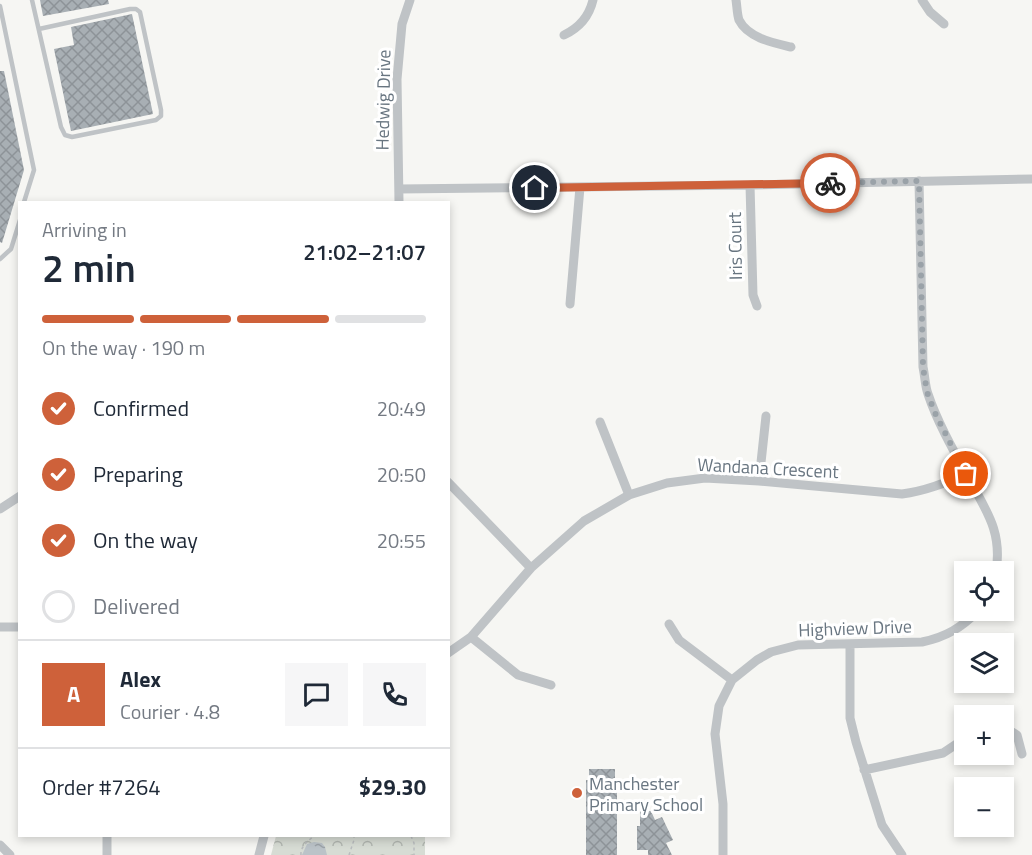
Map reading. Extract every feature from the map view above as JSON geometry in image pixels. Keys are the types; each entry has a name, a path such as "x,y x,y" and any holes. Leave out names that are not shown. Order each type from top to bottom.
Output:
{"street":[{"name":"Hedwig Drive","path":"399,201 398,70 402,24 410,0"},
{"path":"564,35 584,21 589,14 593,0"},
{"path":"736,0 737,12 745,28 770,42 791,47"},
{"path":"922,0 930,12 944,24"},
{"path":"399,189 1032,179"},
{"path":"919,181 923,367 927,392 935,413 992,521 997,543 998,561"},
{"name":"Iris Court","path":"750,185 753,295 757,306"},
{"path":"570,304 580,187"},
{"path":"759,481 766,416"},
{"path":"600,422 629,495"},
{"name":"Wandana Crescent","path":"450,652 471,637 531,568 584,521 629,495 667,483 705,478 902,494 920,492 966,474"},
{"path":"450,485 531,568"},
{"path":"0,509 18,497"},
{"name":"Highview Drive","path":"723,855 723,804 715,735 719,706 732,680 771,652 798,645 922,642 939,639 968,621"},
{"path":"669,624 679,640 732,680"},
{"path":"0,627 18,627"},
{"path":"471,637 518,675 551,685"},
{"path":"850,645 850,718 882,825 902,855"},
{"path":"1014,733 1017,735 1022,754"},
{"path":"864,770 942,753 954,746"},
{"path":"107,837 107,855"},
{"path":"260,855 264,837"},
{"path":"0,845 10,855"}],"lane":[{"path":"32,0 61,127 65,135 72,137 156,120 160,116 140,12 136,9 39,29"},
{"path":"0,6 34,170 24,201"},
{"path":"0,259 11,249 18,226"}],"path":[{"path":"301,855 300,852 313,837"},
{"path":"349,855 354,837"},
{"path":"411,837 414,855"}],"green space":[{"path":"276,837 425,837 425,855 271,855"}],"water":[{"path":"322,843 327,855 302,855 307,844"}],"building":[{"path":"40,0 108,0 109,4 43,16"},
{"path":"132,14 153,114 71,131 54,49 74,45 71,27"},
{"path":"0,71 4,71 24,170 2,243 0,242"},
{"path":"589,769 615,769 617,855 586,855 586,780 589,780"},
{"path":"647,807 655,820 662,817 673,840 666,843 672,855 648,855 648,850 637,850 637,826 640,826 640,811"}],"way so far":[{"path":"830,183 919,181 923,367 927,392 966,474"}],"place":[{"name":"Manchester Primary School","path":"577,793"}],"route":[{"path":"535,188 830,183"}]}
